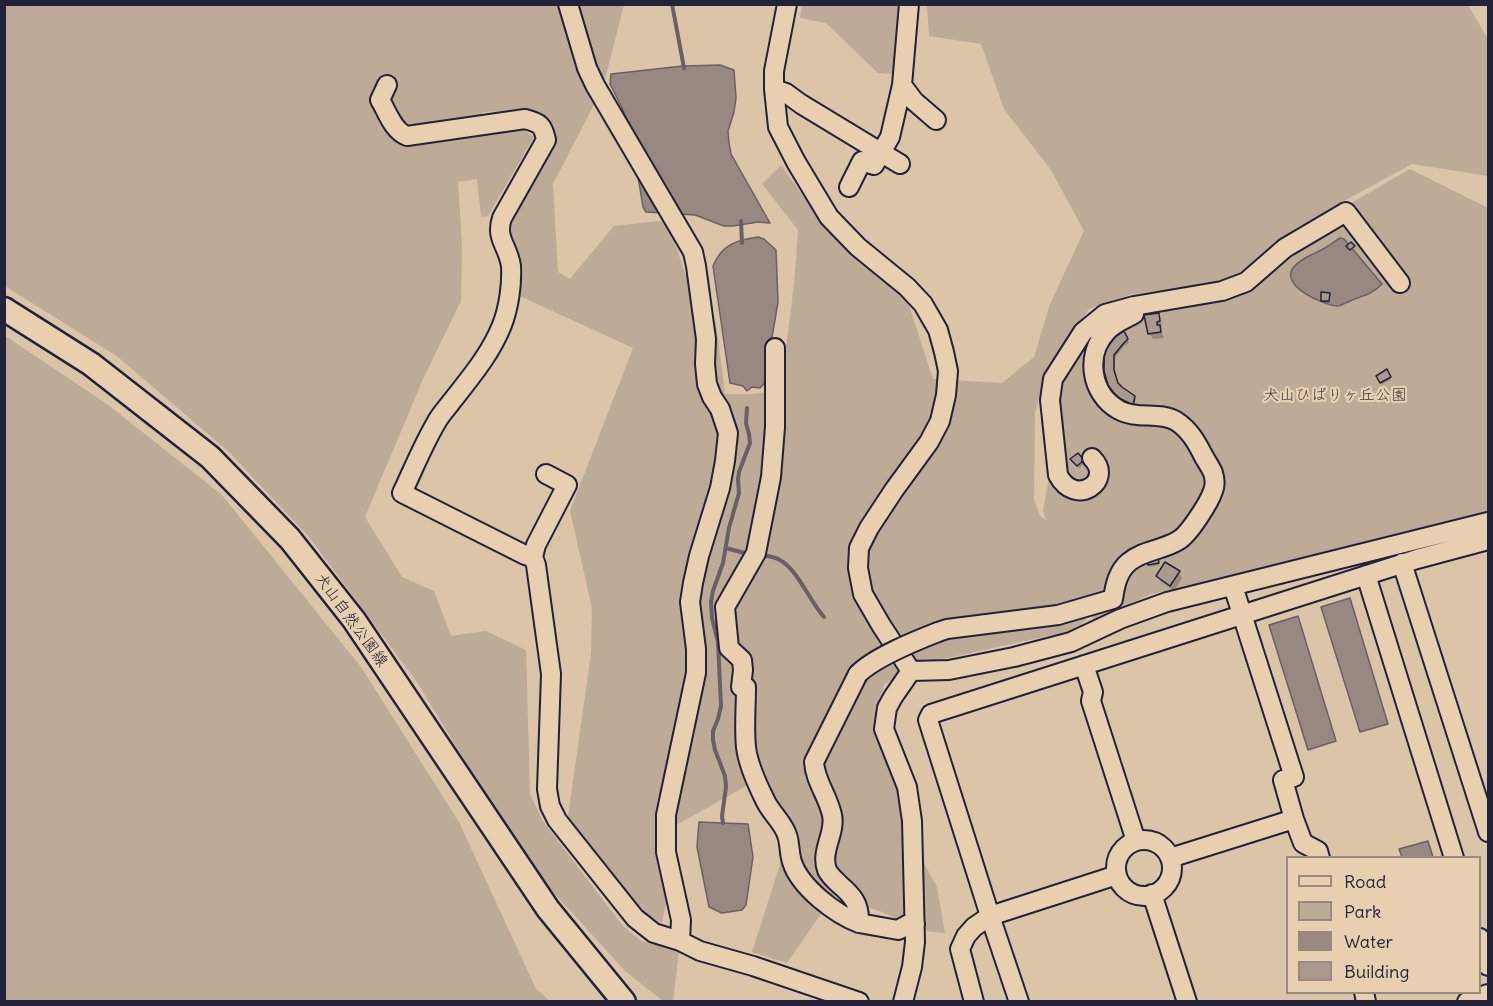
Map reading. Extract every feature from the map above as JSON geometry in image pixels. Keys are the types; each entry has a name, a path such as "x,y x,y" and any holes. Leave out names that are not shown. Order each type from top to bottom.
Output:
{"main road":[{"name":"犬山自然公園線","path":"4,309 91,364 210,457 290,539 354,620 548,909 624,1002"}],"street":[{"path":"568,4 587,68 595,85 693,252 706,339 707,384 720,409 728,433 720,488 693,582 690,602 696,649 696,673 666,815 666,852 681,920 680,941"},
{"path":"787,4 775,59 774,89 778,127 829,217 858,247 907,287 923,304 938,330 948,371 946,395 940,421 929,442 869,528 859,548 858,568 864,594 911,671"},
{"path":"849,187 862,161 874,165 890,137 902,85 909,4"},
{"path":"387,85 380,100 397,130 407,136 525,119 537,122 544,130 546,140 499,227 511,266 511,283 502,325 486,357 436,423 402,493 533,557"},
{"path":"902,85 914,101 936,120"},
{"path":"774,89 786,93 900,164"},
{"path":"1092,458 1097,462 1098,478 1091,488 1076,490 1065,486 1058,475 1050,400 1053,380 1083,332 1105,314 1134,306 1222,291 1246,282 1285,248 1346,212 1400,283"},
{"path":"859,923 854,897 833,878 828,870 827,843 833,827 832,814 814,772 814,762 858,674 867,666 920,639 947,629 1058,615 1113,599 1119,573 1129,561 1182,539 1213,490 1213,474 1193,435 1175,420 1139,416 1119,410 1104,397 1096,380 1093,366 1099,341 1115,324 1135,313 1134,306"},
{"path":"776,348 775,427 771,477 756,553 725,607 729,648 742,660 741,687 746,687 746,750 765,801 787,834 796,872 804,883 827,904 853,921 898,930 909,924 915,924"},
{"path":"546,474 567,485 536,545 533,557 551,674 547,789 550,806 557,820 635,918 654,933 680,941 700,951 753,966 859,1002"},
{"path":"911,671 949,670 1014,657 1071,642 1119,619 1167,602 1488,522"},
{"path":"1019,1002 928,720 931,714 1402,563 1488,540"},
{"path":"1402,563 1488,832"},
{"path":"1366,575 1453,856"},
{"path":"1233,586 1294,777 1283,780 1294,819 1303,843 1318,851 1319,856"},
{"path":"1084,665 1093,692 1091,701 1136,841"},
{"path":"903,1002 912,967 915,942 912,821 906,787 884,729 887,708 911,671"},
{"path":"1170,858 1294,819"},
{"path":"1136,841 1156,842 1163,847 1170,858 1172,870 1170,879 1165,886 1152,894 1133,893 1126,889 1117,875 1116,866 1119,856 1124,848 1136,841"},
{"path":"974,1002 960,949 966,936 974,927 990,916 1117,875"},
{"path":"1152,894 1187,1002"},
{"path":"1481,944 1488,966"},
{"path":"1467,1002 1488,994"}],"green space":[{"name":"犬山ひばりヶ丘公園","path":"4,5 624,5 603,87 553,184 558,272 570,279 614,226 668,220 685,274 716,323 725,394 754,394 772,391 783,362 798,230 762,184 781,165 826,228 908,302 933,379 1002,383 1034,357 1050,304 1084,231 1051,170 1004,109 981,44 929,36 927,5 1468,5 1488,39 1488,176 1412,164 1284,237 1242,271 1221,281 1242,277 1284,242 1410,169 1488,208 1488,512 1152,594 1094,620 1091,615 1075,630 934,661 884,684 874,724 894,776 903,825 937,887 945,933 924,931 882,912 834,895 787,963 752,952 782,858 778,828 759,779 658,835 665,879 666,903 662,923 638,910 567,823 591,654 592,608 570,511 633,348 511,292 506,228 555,126 541,115 523,111 483,112 478,129 521,128 534,137 488,216 481,217 477,179 458,182 462,244 461,301 423,379 365,517 402,577 434,591 451,636 486,631 526,650 530,794 542,820 623,926 641,941 679,951 673,1001 663,1001 626,972 543,881 471,771 417,682 309,537 229,452 118,357 5,286","holes":["1199,286 1079,329 1047,419 1050,472 1043,511 1046,520 1040,516 1034,500 1035,413 1046,371 1089,309 1132,294"]},
{"path":"802,5 906,5 898,70 894,74 878,73 826,23 800,18"},
{"path":"4,335 107,404 222,495 361,667 459,822 536,989 550,1001 5,1001"}],"water":[{"path":"720,65 734,70 736,98 728,131 731,154 770,223 724,226 695,215 646,212 643,207 630,128 610,84 611,74 683,66"},
{"path":"758,237 764,239 776,250 778,302 764,384 760,388 752,387 747,391 743,386 730,383 713,266 721,253 731,244"},
{"path":"1340,238 1344,239 1382,284 1371,292 1337,306 1322,302 1305,293 1292,281 1291,275 1293,268 1300,262"},
{"path":"1350,598 1388,724 1360,732 1321,607"},
{"path":"1298,616 1336,741 1308,750 1269,625"},
{"path":"699,822 748,824 753,857 746,905 742,910 722,913 709,907 697,847"},
{"path":"1428,841 1433,856 1402,856 1399,849"}],"building":[{"path":"1351,242 1355,246 1350,250 1346,246"},
{"path":"1321,292 1330,293 1329,301 1321,301"},
{"path":"1159,313 1160,321 1157,325 1160,325 1161,332 1148,334 1144,315"},
{"path":"1124,331 1128,339 1114,355 1114,370 1118,383 1135,396 1133,405 1113,392 1108,385 1104,371 1106,349 1115,337"},
{"path":"1387,369 1391,377 1380,383 1376,376"},
{"path":"1078,453 1084,460 1077,466 1070,459"},
{"path":"1158,557 1159,563 1148,565 1146,559"},
{"path":"1165,562 1180,571 1170,586 1156,576"}],"waterway":[{"path":"672,4 684,68"},
{"path":"741,221 742,243"},
{"path":"723,823 725,776 713,740 713,731 721,706 718,642 711,602 723,563 729,528 739,493 739,472 750,443 746,423 747,408"},
{"path":"726,548 748,554"},
{"path":"761,555 776,558 786,565 798,578 824,617"}]}
